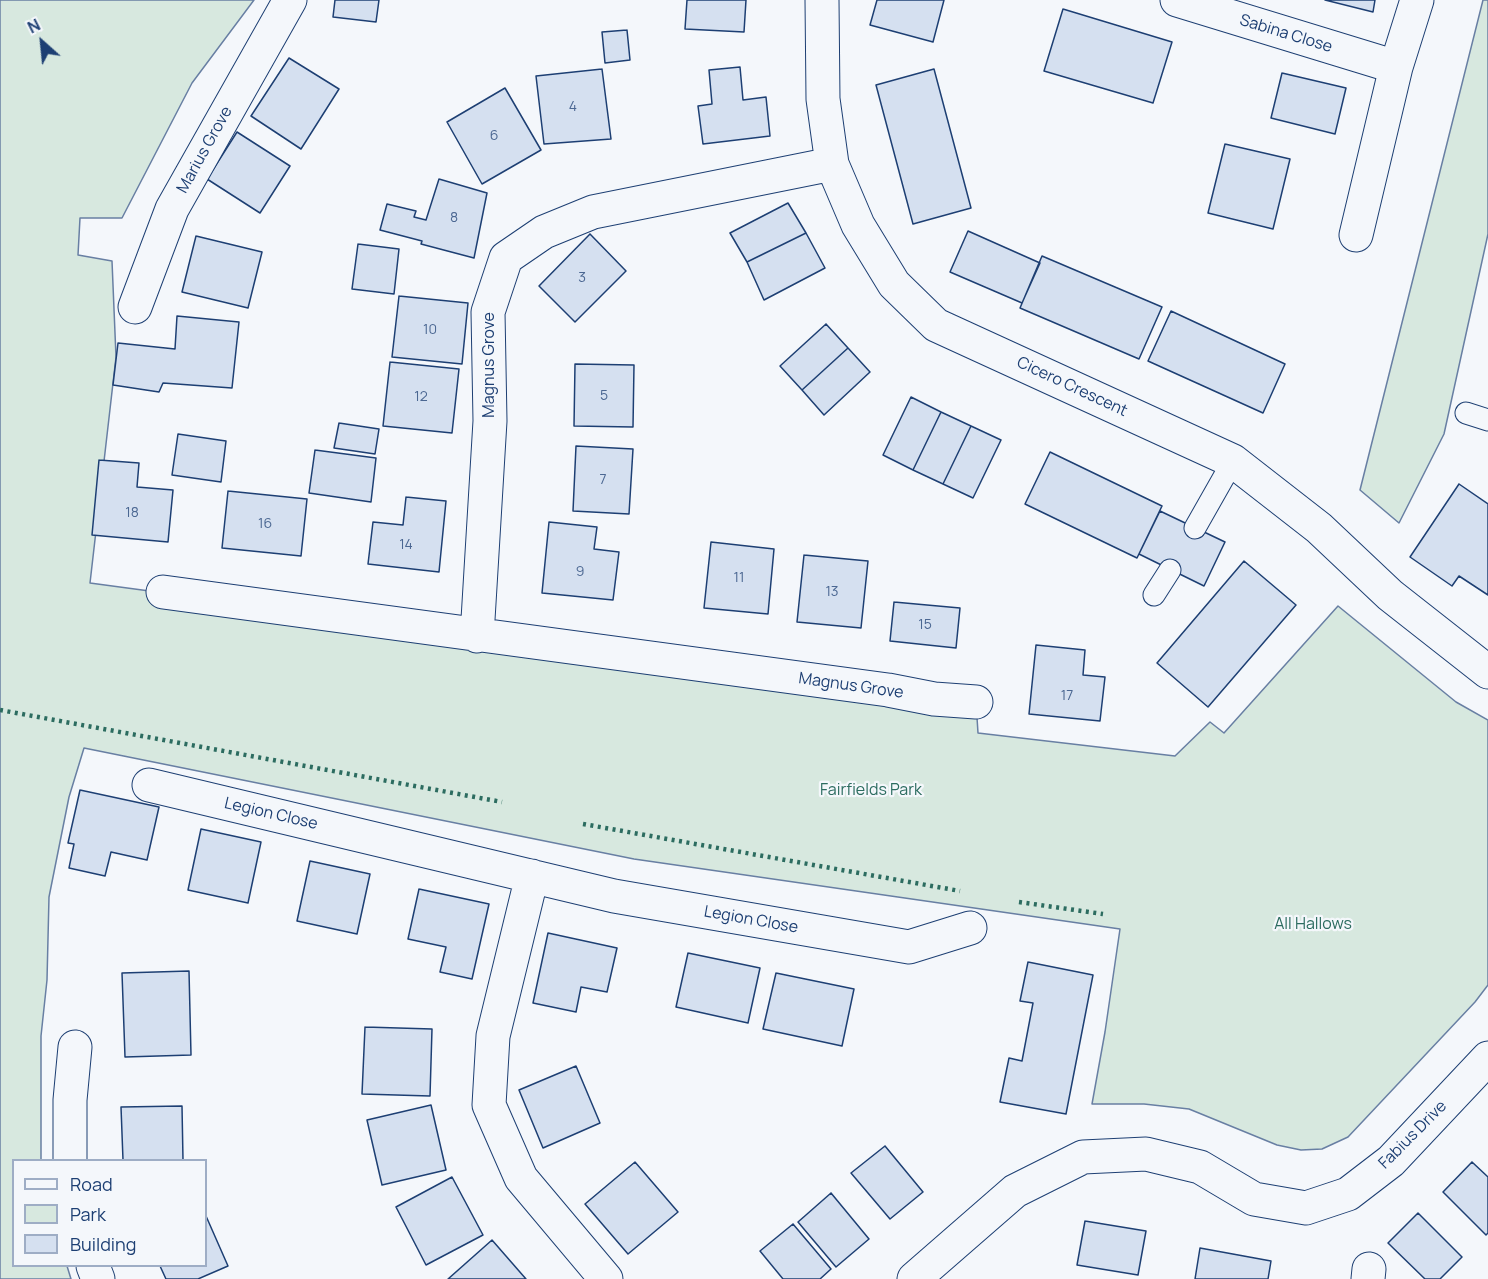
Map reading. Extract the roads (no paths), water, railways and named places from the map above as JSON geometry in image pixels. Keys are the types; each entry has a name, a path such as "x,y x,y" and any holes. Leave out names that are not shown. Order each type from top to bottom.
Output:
{"street":[{"name":"Marius Grove","path":"135,307 172,209 290,0"},
{"name":"Cicero Crescent","path":"822,0 823,99 832,164 858,225 894,284 936,325 1233,461 1319,528 1390,595 1488,672"},
{"name":"Sabina Close","path":"1177,0 1396,67"},
{"path":"1356,236 1396,67 1417,0"},
{"name":"Magnus Grove","path":"477,636 490,422 488,312 506,258 544,232 593,213 832,164"},
{"name":"Magnus Grove","path":"163,592 888,690 934,699 975,702"},
{"name":"Legion Close","path":"149,785 614,896 909,947 970,928"},
{"path":"532,876 493,1036 489,1105 521,1178 606,1279"},
{"path":"70,1159 70,1100 75,1047"},
{"name":"Fabius Drive","path":"914,1279 1015,1191 1083,1157 1146,1154 1200,1167 1254,1199 1306,1208 1348,1194 1390,1161 1488,1058"}],"lane":[{"path":"1466,413 1488,420"},
{"path":"1195,528 1233,461"},
{"path":"1154,595 1170,570"}],"park label":[{"name":"Fairfields Park","path":"871,791"},
{"name":"All Hallows","path":"1313,925"}]}
